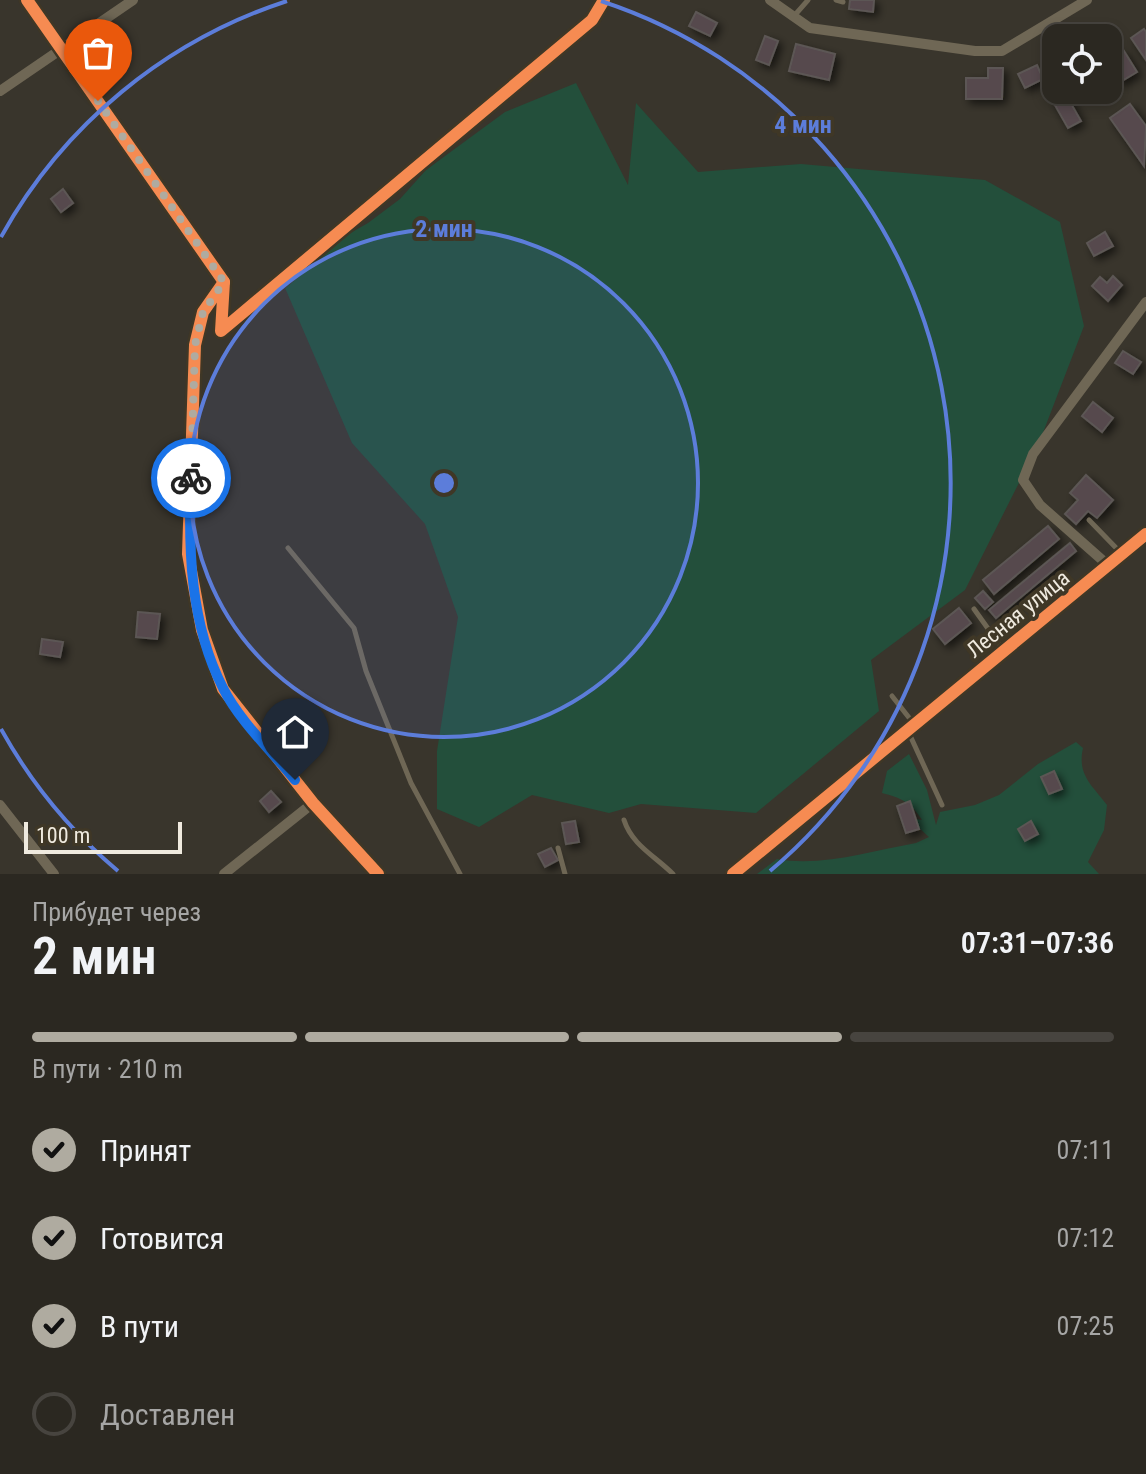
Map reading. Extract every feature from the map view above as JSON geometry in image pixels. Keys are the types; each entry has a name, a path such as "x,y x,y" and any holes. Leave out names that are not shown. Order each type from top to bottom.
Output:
{"street":[{"path":"27,0 224,282 221,331 592,20 604,0"},
{"path":"0,91 133,0"},
{"path":"770,0 810,28 975,51 1002,51 1087,0"},
{"path":"224,282 203,312 195,345 188,554 202,630 223,689 313,803 378,874"},
{"name":"Лесная улица","path":"1109,566 1040,505 1023,480 1033,454 1146,302"},
{"name":"Лесная улица","path":"733,874 1146,534"},
{"path":"224,874 313,803"},
{"path":"0,805 54,874"}],"lane":[{"path":"793,17 808,0"},
{"path":"1089,520 1123,554"},
{"path":"288,548 354,628 366,671 411,783 460,874"},
{"path":"974,609 1005,651"},
{"path":"892,696 911,728 942,805"},
{"path":"624,820 628,833 638,845 650,851 673,874"},
{"path":"558,848 565,874"}],"green space":[{"path":"576,83 628,185 636,103 698,172 801,164 985,180 1060,222 1084,326 1039,443 965,590 871,660 879,711 756,813 641,804 609,813 532,795 479,827 437,809 437,751 458,617 425,524 352,443 279,274 368,223 400,199 426,170 505,112"},
{"path":"1076,742 1083,748 1084,773 1107,805 1104,830 1088,862 1099,874 757,874 777,859 829,860 916,843 929,837 908,818 922,820 910,805 882,793 887,771 909,754 927,790 936,825 940,812 975,805 999,795 1038,764"}],"building":[{"path":"850,0 874,0 873,12 849,9"},
{"path":"696,12 717,23 710,36 689,26"},
{"path":"1144,29 1146,32 1146,60 1131,38"},
{"path":"765,36 778,41 769,65 756,60"},
{"path":"796,44 835,54 829,80 789,71"},
{"path":"1122,52 1137,72 1122,81"},
{"path":"1037,65 1042,80 1025,88 1018,74"},
{"path":"988,68 1003,68 1002,99 966,99 966,78 988,78"},
{"path":"1054,104 1071,104 1081,121 1068,128"},
{"path":"1130,104 1146,126 1144,166 1110,118"},
{"path":"63,189 73,203 61,212 51,199"},
{"path":"1105,232 1113,246 1094,256 1087,243"},
{"path":"1113,276 1122,285 1108,301 1092,286 1100,277 1107,283"},
{"path":"1123,351 1141,362 1133,374 1115,363"},
{"path":"1093,402 1113,418 1102,432 1082,416"},
{"path":"1086,475 1113,500 1097,518 1088,511 1076,524 1065,514 1078,500 1070,493"},
{"path":"1048,526 1059,539 994,594 983,580"},
{"path":"1070,543 1076,551 996,618 989,610"},
{"path":"983,591 993,602 985,609 975,598"},
{"path":"959,608 971,623 945,644 933,629"},
{"path":"138,612 160,614 157,639 136,637"},
{"path":"42,639 63,642 60,657 40,654"},
{"path":"1054,771 1062,789 1049,794 1041,777"},
{"path":"271,791 281,802 269,812 260,801"},
{"path":"910,801 919,829 906,833 897,806"},
{"path":"575,821 579,842 566,844 562,823"},
{"path":"1031,821 1038,834 1025,841 1018,829"},
{"path":"551,848 558,860 545,867 538,854"}],"cycle path":[{"path":"27,0 224,282 221,331 592,20 604,0"},
{"path":"224,282 203,312 195,345 188,554 202,630 223,689 313,803 378,874"},
{"path":"733,874 1146,534"}],"way so far":[{"path":"98,101 224,282 203,312 195,345 191,478"}],"route":[{"path":"191,478 188,554 202,630 223,689 295,780"}]}
